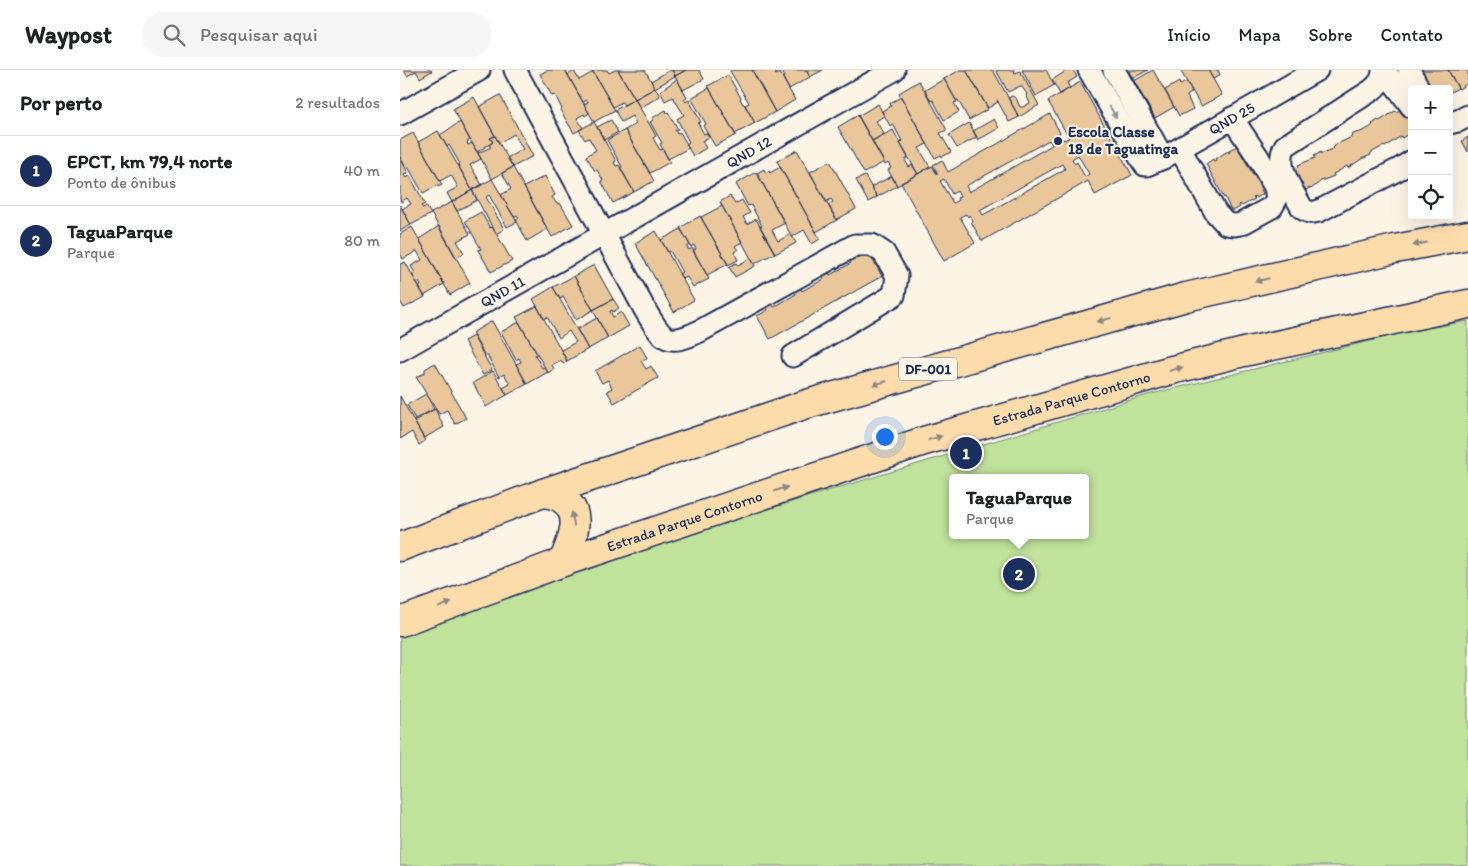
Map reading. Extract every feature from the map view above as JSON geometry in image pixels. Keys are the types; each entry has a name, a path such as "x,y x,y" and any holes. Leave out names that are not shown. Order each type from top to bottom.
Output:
{"highway":[{"name":"DF-001","path":"400,547 543,492 807,404 1186,297 1395,249 1468,235"},
{"name":"Estrada Parque Contorno","path":"400,622 563,562 924,441 1172,370 1244,352 1468,304"},
{"path":"543,492 563,499 573,514 574,530 563,562"}],"street":[{"path":"400,114 479,70"},
{"path":"515,70 654,324 664,337 672,340 683,339 700,331 855,245 872,245 884,253 897,276 894,295 793,356"},
{"name":"QND 12","path":"604,234 894,70"},
{"path":"1089,70 1140,159 1163,157"},
{"path":"1114,70 1163,157 1226,224 1235,225 1241,224 1272,207 1277,198 1275,187 1232,118"},
{"name":"QND 25","path":"1163,157 1317,70"},
{"path":"1384,70 1408,102"},
{"path":"1384,70 1382,78 1372,90 1285,146 1281,158 1283,169 1302,208 1308,212 1313,212 1319,211 1408,163"},
{"path":"1409,70 1417,85"},
{"path":"1453,122 1468,116"},
{"name":"QND 11","path":"400,350 604,234"}],"green space":[{"path":"1468,321 1468,866 400,866 400,638 471,609 667,539 1151,394 1411,331"}],"building":[{"path":"404,70 432,71 420,78 416,71 407,76"},
{"path":"548,70 565,70 589,113 577,118 583,128 574,133 560,110 562,109 555,95 552,96 540,74"},
{"path":"592,70 607,70 609,73 618,70 635,99 624,105 622,102 613,107"},
{"path":"618,70 645,70 655,88 635,99"},
{"path":"672,70 675,76 655,88 651,81"},
{"path":"672,70 686,70 675,76"},
{"path":"686,70 699,70 704,79 683,90 675,76"},
{"path":"752,70 775,112 755,123 745,105 749,103 730,71"},
{"path":"752,70 778,70 779,72 775,74 780,73 795,100 775,112"},
{"path":"781,70 806,70 810,77 789,89"},
{"path":"806,70 823,70 810,77"},
{"path":"960,70 966,70 988,109 969,120 944,79"},
{"path":"966,70 993,70 1019,117 1009,122 997,100 998,102 988,108"},
{"path":"996,70 1014,70 1015,73 1020,71 1039,105 1019,117 1008,98 1012,96 1016,98 1020,107 1023,107 1030,103 1027,94 1020,86 1008,92"},
{"path":"1022,70 1046,70 1054,85 1036,96"},
{"path":"1068,70 1073,70 1077,77 1067,83 1070,88 1060,94 1052,80"},
{"path":"1129,70 1148,70 1133,78"},
{"path":"1153,70 1174,107 1155,118 1134,81"},
{"path":"1180,70 1208,70 1222,95 1201,106"},
{"path":"1208,70 1218,70 1220,75 1213,79"},
{"path":"1421,70 1448,70 1458,88 1453,91 1453,85 1430,85"},
{"path":"1448,70 1468,70 1468,83 1459,89"},
{"path":"574,71 579,80 593,72 615,110 594,122 584,104 588,102 587,100 583,102 568,75"},
{"path":"728,75 755,123 735,134 708,86"},
{"path":"677,79 687,97 684,99 686,102 689,100 701,122 698,123 704,134 707,133 709,137 702,141 706,148 693,156 686,144 689,142 677,119 684,115 673,97 665,101 660,91"},
{"path":"944,79 957,102 954,103 959,112 944,120 925,90"},
{"path":"919,81 947,130 940,133 951,152 942,157 941,155 935,158 899,93"},
{"path":"1080,82 1132,175 1095,195 1088,181 982,241 971,222 973,221 970,215 968,217 966,214 960,217 975,243 944,261 901,183 932,166 938,174 933,165 942,160 948,172 1050,114 1060,133 1058,134 1061,140 1069,138 1048,101","holes":["1049,140 1052,145 969,192 966,186","1078,155 1089,174 1085,177 1077,162 1075,164 1072,159","1062,164 1065,169 983,215 980,210","944,179 952,194 957,191 960,197 957,198 958,200 953,203 940,181"]},
{"path":"1179,82 1180,85 1186,82 1192,92 1187,96 1193,109 1179,116 1165,90"},
{"path":"655,88 660,96 640,108 635,99"},
{"path":"709,88 736,135 715,146 703,126 706,124 691,98"},
{"path":"500,95 533,156 513,167 507,158 523,149 514,134 499,143 479,107"},
{"path":"474,97 495,136 490,138 493,142 477,152 453,109"},
{"path":"901,97 927,144 919,148 930,167 918,174 900,143 902,141 893,124 890,126 882,111 891,106 890,103"},
{"path":"635,99 656,136 653,138 660,150 663,149 670,162 650,173 625,130 636,124 632,116 621,122 615,110"},
{"path":"878,104 884,116 876,121 884,134 872,141 858,116"},
{"path":"666,110 678,129 675,130 677,134 680,132 689,148 668,159 660,144 662,143 650,122 653,120 652,118"},
{"path":"1400,110 1401,113 1405,111 1408,117 1408,134 1374,151 1371,155 1348,168 1347,166 1311,189 1306,190 1304,187 1301,189 1292,174 1296,172 1294,169 1299,167 1298,165 1315,158 1314,156 1321,152 1321,154 1332,149 1335,145 1352,137 1351,135 1369,128 1378,120"},
{"path":"858,115 884,162 864,173 838,127"},
{"path":"994,119 999,128 978,140 973,131"},
{"path":"611,120 618,132 604,140 597,127"},
{"path":"460,122 470,140 467,142 468,145 472,143 481,159 470,165 482,185 472,190 449,145 447,147 440,135"},
{"path":"594,122 616,161 614,162 616,166 619,165 634,192 613,203 601,181 603,180 586,156 596,150 589,138 585,140 579,130"},
{"path":"969,123 977,137 957,148 949,135"},
{"path":"625,130 654,181 634,192 607,140"},
{"path":"893,130 908,158 905,160 909,167 912,165 918,174 897,186 888,170 891,168 888,163 885,165 872,141"},
{"path":"438,131 472,190 452,202 447,193 458,187 451,175 440,181 418,142"},
{"path":"413,133 442,185 438,187 438,185 423,193 407,165 405,166 400,157 400,140"},
{"path":"495,136 513,167 492,179 478,153 491,147 489,145 493,142 490,138"},
{"path":"1468,137 1468,152 1462,141"},
{"path":"1237,146 1255,175 1263,194 1256,198 1255,196 1253,197 1255,199 1242,206 1240,204 1240,207 1233,211 1230,209 1206,164 1213,159 1214,161 1216,160 1228,151 1229,153 1229,150"},
{"path":"797,150 837,220 816,232 777,161"},
{"path":"400,157 408,173 404,175 406,178 410,176 425,204 421,206 423,208 426,206 431,214 411,225 402,209 411,204 407,198 401,202 400,199"},
{"path":"830,161 856,209 836,220 828,205 833,202 831,199 826,202 810,172"},
{"path":"513,167 547,229 527,241 516,220 519,218 517,215 514,217 501,195 511,189 502,173"},
{"path":"780,167 820,239 812,244 804,230 792,237 757,173 764,169 766,173 769,171 770,173"},
{"path":"756,172 785,223 772,230 778,241 791,234 796,243 775,254 760,227 762,226 751,205 748,206 736,184"},
{"path":"545,176 555,195 552,197 557,204 560,203 573,225 552,237 524,187"},
{"path":"865,176 877,197 868,202 856,180"},
{"path":"892,176 897,186 877,197 871,187"},
{"path":"492,179 517,222 507,227 489,195 486,197 504,229 496,234 472,190"},
{"path":"472,190 477,200 457,211 452,202"},
{"path":"730,196 735,204 742,200 750,213 743,217 747,224 756,219 775,253 754,264 720,202"},
{"path":"452,202 470,234 457,241 464,253 456,258 431,213"},
{"path":"400,205 411,225 400,231"},
{"path":"722,206 742,242 735,246 738,250 734,252 738,260 728,265 701,217"},
{"path":"481,212 490,228 492,226 512,261 491,272 478,250 481,249 465,221"},
{"path":"700,216 728,264 707,275 693,251 696,249 694,245 691,247 680,228"},
{"path":"439,226 470,283 450,295 419,239"},
{"path":"412,227 444,284 424,296 419,287 421,286 419,282 417,283 412,275 415,273 411,266 422,260 417,251 403,259 400,253 400,234"},
{"path":"681,229 690,245 687,247 689,250 692,248 709,279 693,287 687,277 683,279 679,274 682,272 661,240"},
{"path":"656,231 694,300 674,312 635,243"},
{"path":"853,250 858,259 869,253 882,276 770,339 757,316 768,310 763,302 769,298 774,307 796,294 791,286 797,282 802,291 824,279 819,270 826,266 830,275 851,263 847,254"},
{"path":"751,258 755,266 735,277 729,267 736,263 738,265"},
{"path":"405,262 425,297 404,308 400,301 400,264"},
{"path":"594,265 613,299 593,310 574,276"},
{"path":"574,276 593,310 576,320 563,297 560,299 553,287"},
{"path":"553,287 588,349 567,361 561,350 576,342 569,331 559,338 547,317 544,319 533,299"},
{"path":"613,299 619,308 613,312 612,310 610,311 613,317 621,312 629,326 608,338 593,310"},
{"path":"537,306 567,361 563,364 561,360 552,365 554,369 548,373 516,317"},
{"path":"597,318 608,338 588,349 577,329"},
{"path":"492,321 527,384 507,395 503,388 510,384 504,374 499,377 472,333"},
{"path":"519,322 537,354 535,355 542,368 544,367 548,372 527,384 516,364 521,362 519,358 516,360 501,332"},
{"path":"473,336 492,370 483,375 464,341"},
{"path":"640,345 647,358 641,361 646,369 651,366 658,378 614,403 607,391 612,388 608,380 602,383 595,371"},
{"path":"435,363 466,418 455,424 447,410 439,414 416,377 425,373 425,369"},
{"path":"493,371 507,395 486,407 473,383"},
{"path":"426,394 434,409 415,419 407,405"},
{"path":"400,396 425,441 419,445 412,432 400,439"},
{"path":"435,409 444,427 424,438 414,421"}],"place":[{"name":"Escola Classe 18 de Taguatinga","path":"1058,141"},
{"name":"EPCT, km 79,4 norte","path":"966,453"},
{"name":"TaguaParque","path":"1019,574"}]}
